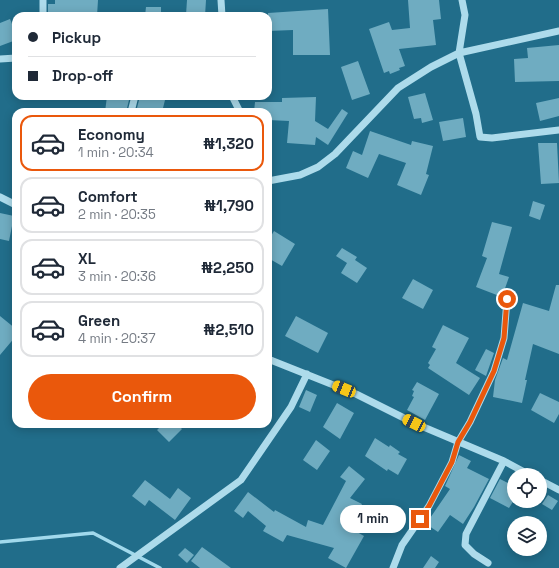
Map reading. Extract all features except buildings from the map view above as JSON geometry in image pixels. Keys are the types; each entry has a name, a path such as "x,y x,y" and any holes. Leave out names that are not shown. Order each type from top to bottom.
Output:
{"street":[{"path":"43,0 44,12"},
{"path":"221,0 222,12"},
{"path":"462,0 465,15 459,53 480,137 492,138 559,130"},
{"path":"272,180 300,175 318,167 335,154 398,88 431,67 459,53 559,31"},
{"path":"0,59 12,58"},
{"path":"0,197 12,203"},
{"path":"393,568 402,545 429,506 452,462 458,442 470,422 494,371 504,338 507,299"},
{"path":"272,360 356,394 414,423 516,468"},
{"path":"120,568 241,480 291,407 306,374"},
{"path":"488,563 474,554 465,545 466,534 504,462"},
{"path":"547,484 559,490"}],"waterway":[{"path":"0,542 93,533 160,568"}],"route":[{"path":"420,519 429,506 452,462 458,442 470,422 494,371 504,338 507,299"}]}
